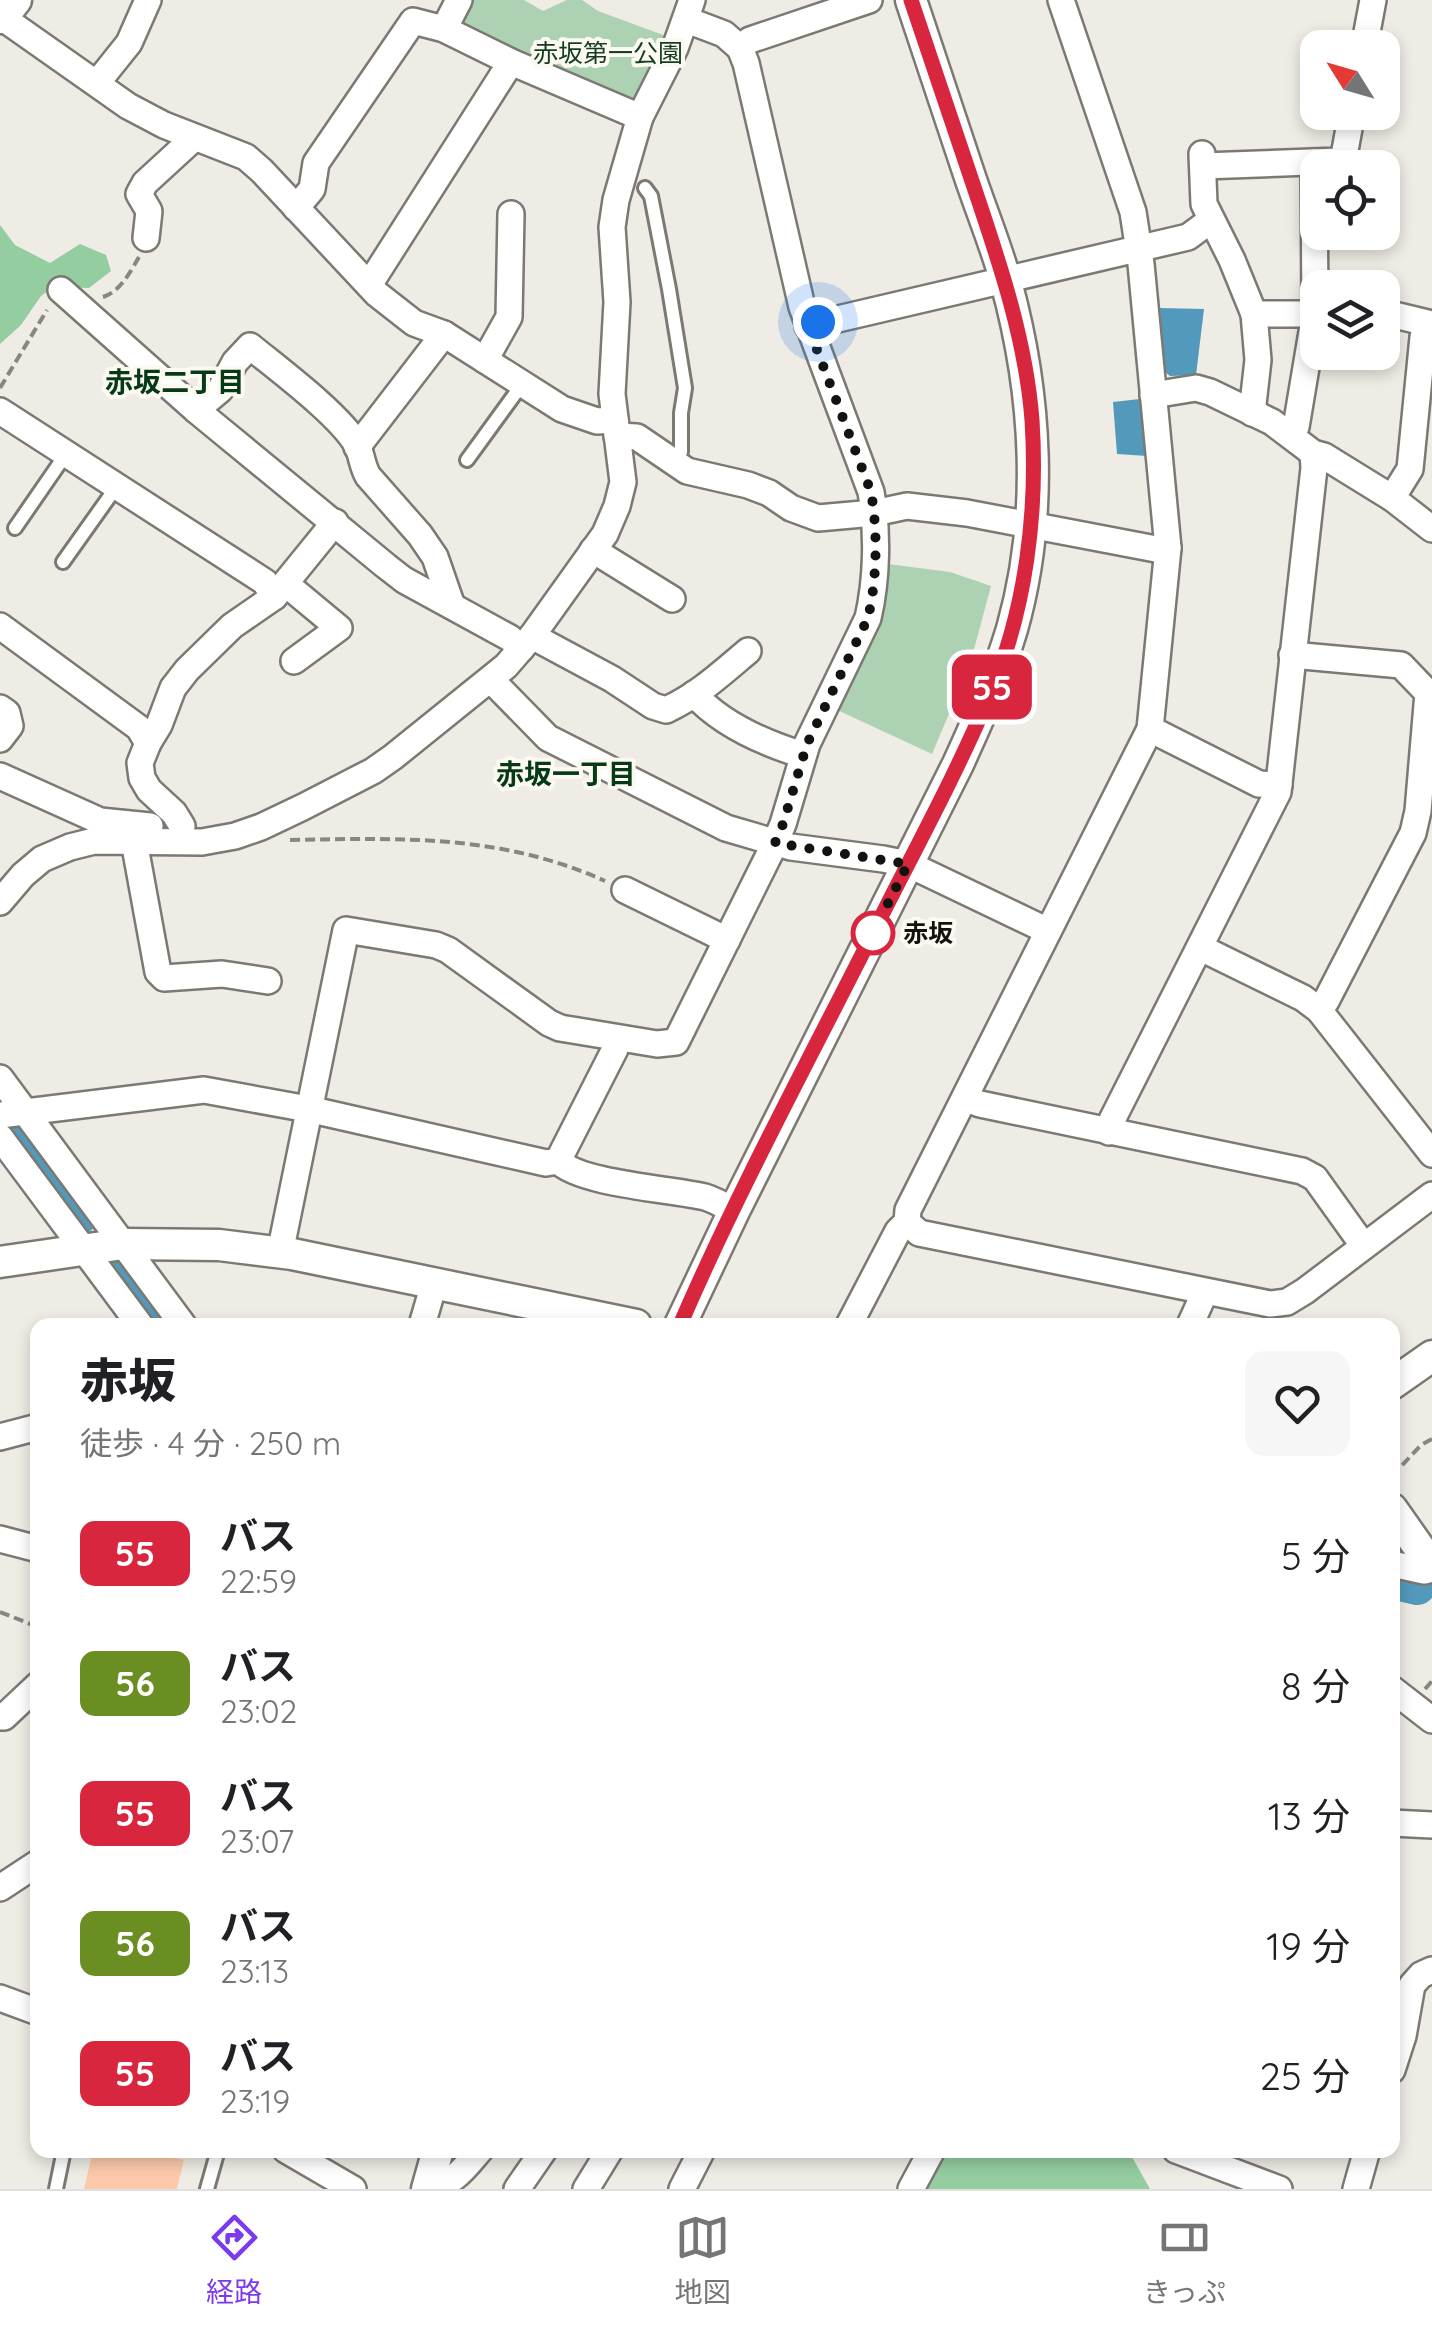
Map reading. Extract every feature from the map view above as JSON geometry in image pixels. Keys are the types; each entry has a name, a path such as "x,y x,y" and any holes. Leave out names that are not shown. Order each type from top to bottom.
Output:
{"street":[{"path":"97,83 128,43 148,0"},
{"path":"444,29 458,0"},
{"path":"740,48 750,40 869,0"},
{"path":"683,1318 991,692 1024,574 1033,468 1032,418 1023,354 1005,281 910,0"},
{"path":"1060,0 1133,212 1139,248 1168,548 1150,729 908,1210 908,1222 918,1233 1270,1304 1286,1302 1432,1194"},
{"path":"1367,30 1373,0"},
{"path":"0,902 42,859 94,840 134,841 184,834 234,836 261,827 394,758 492,678 526,642 605,534 618,506 622,482 612,394 617,302 612,228 640,117 689,10 724,34 740,48 746,63 808,326 871,492 872,599 868,618 803,755 775,843 676,1042 657,1044 560,1028 448,950 346,930 280,1252"},
{"path":"5,14 128,106 194,138 246,157 368,286 414,323 444,334 562,409 650,443 687,471 748,485 818,518 907,506 967,512 1168,548"},
{"path":"296,208 312,189 316,164 414,21 444,29 640,117"},
{"path":"368,286 512,62"},
{"path":"146,238 149,211 139,194 145,183 194,138"},
{"path":"1252,413 1258,360 1254,314 1204,204 1202,160 1300,162"},
{"path":"486,360 509,317 511,214"},
{"path":"808,326 1188,237 1211,220"},
{"path":"484,247 510,262"},
{"path":"61,290 196,410 404,580 510,638 612,679 653,706 666,710 694,694 748,651"},
{"path":"1254,314 1300,314"},
{"path":"1392,498 1410,468 1428,330 1400,319"},
{"path":"358,446 444,334"},
{"path":"196,410 220,390 235,362 250,346 336,420 358,446 368,476 435,558 452,606"},
{"path":"1291,435 1306,370"},
{"path":"1154,396 1196,388 1210,392 1291,435 1314,453 1392,498 1432,529"},
{"path":"0,411 336,624 339,628 294,660"},
{"path":"1109,1132 1278,792 1314,453"},
{"path":"184,834 174,813 149,790 140,764 174,688 232,626 280,591 334,522"},
{"path":"593,550 672,599"},
{"path":"0,626 139,728 148,743"},
{"path":"1292,655 1401,665 1428,692 1418,811 1423,838 1319,1010"},
{"path":"492,678 548,738 726,828 775,843 908,864 1048,931"},
{"path":"694,694 738,728 803,755"},
{"path":"0,708 7,714 10,726 0,740"},
{"path":"1150,729 1260,784 1279,785"},
{"path":"0,766 37,794"},
{"path":"0,776 100,821 160,827 184,834"},
{"path":"134,841 158,972 164,978 222,974 268,981"},
{"path":"625,890 728,940"},
{"path":"1201,948 1303,998 1319,1010 1432,1154"},
{"path":"558,1161 617,1038"},
{"path":"0,1078 14,1112 179,1318"},
{"path":"14,1112 204,1090 308,1109 546,1163 558,1161"},
{"path":"966,1098 1302,1171 1315,1178 1363,1245"},
{"path":"0,1137 135,1318"},
{"path":"558,1161 564,1167 602,1179 709,1198 734,1211"},
{"path":"853,1318 898,1231 908,1222"},
{"path":"0,1262 123,1244 219,1246 280,1252 602,1318"},
{"path":"424,1318 434,1284"},
{"path":"1193,1318 1204,1292"},
{"path":"1400,1378 1432,1356"},
{"path":"0,1437 30,1429"},
{"path":"1400,1521 1432,1567 1424,1571 1400,1566"},
{"path":"0,1538 30,1547"},
{"path":"0,1716 30,1692"},
{"path":"1400,1695 1432,1720"},
{"path":"1400,1823 1432,1825"},
{"path":"0,1888 30,1868"},
{"path":"1400,2047 1412,1985 1421,1974 1432,1970"},
{"path":"0,1998 30,2009"},
{"path":"308,2158 353,2189"},
{"path":"440,2158 445,2186"},
{"path":"445,2186 472,2158"},
{"path":"517,2189 538,2158"},
{"path":"586,2189 605,2158"},
{"path":"682,2189 698,2158"},
{"path":"910,2189 927,2158"},
{"path":"1197,2158 1279,2189"},
{"path":"1356,2189 1365,2158"}],"lane":[{"path":"645,188 651,196 685,388 681,452 674,463"},
{"path":"468,460 522,384"},
{"path":"14,528 66,454"},
{"path":"63,562 117,486"},
{"path":"56,2189 62,2158"},
{"path":"208,2189 216,2158"}],"path":[{"path":"81,308 110,295 124,281 146,238"},
{"path":"0,388 61,290"},
{"path":"261,827 266,835 279,840 423,839 484,844 568,866 625,890"},
{"path":"1400,1467 1432,1439"},
{"path":"0,1612 30,1623"}],"green space":[{"name":"赤坂第一公園","path":"463,0 524,0 543,11 567,0 582,0 598,11 666,36 631,103 454,21"},
{"path":"0,225 15,245 50,263 80,244 106,255 111,271 89,288 53,287 0,344"},
{"path":"880,563 950,572 991,586 970,664 932,754 833,708"},
{"path":"918,2158 1133,2158 1150,2189 902,2189 901,2179"}],"water":[{"path":"1160,308 1204,309 1196,375 1170,376 1165,372"},
{"path":"1140,399 1147,456 1117,454 1113,402"}],"building":[{"path":"91,2158 184,2160 177,2189 84,2189"}],"waterway":[{"path":"0,1106 80,1215"},
{"path":"122,1271 157,1318"},
{"path":"1400,1582 1417,1586"}],"bus line":[{"name":"55","path":"683,1318 991,692 1024,574 1033,468 1032,418 1023,354 1005,281 911,0"}],"place":[{"name":"赤坂","path":"873,933"}],"district":[{"name":"赤坂二丁目","path":"175,382"},
{"name":"赤坂一丁目","path":"566,774"}],"route":[{"path":"818,322 808,326 871,492 872,599 868,618 807,744 775,843 908,864 873,933"}]}
